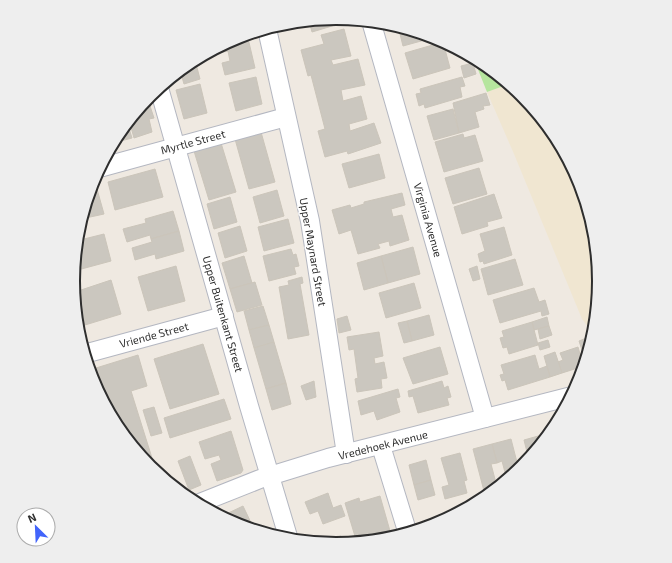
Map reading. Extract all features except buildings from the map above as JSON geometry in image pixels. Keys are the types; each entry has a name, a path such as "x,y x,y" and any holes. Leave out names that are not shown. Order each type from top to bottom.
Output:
{"street":[{"name":"Virginia Avenue","path":"373,28 485,418"},
{"name":"Upper Maynard Street","path":"268,35 310,221 346,454"},
{"name":"Upper Buitenkant Street","path":"161,95 287,533"},
{"name":"Myrtle Street","path":"107,166 286,118"},
{"name":"Vriende Street","path":"89,353 224,316"},
{"name":"Vredehoek Avenue","path":"204,501 260,479 346,454 564,398"},
{"path":"381,446 406,528"}],"shaded area":[{"path":"502,87 529,112 558,153 573,183 588,231 592,265 592,298 589,328 582,319 487,92"}],"green space":[{"path":"477,67 502,87 487,92"}]}
